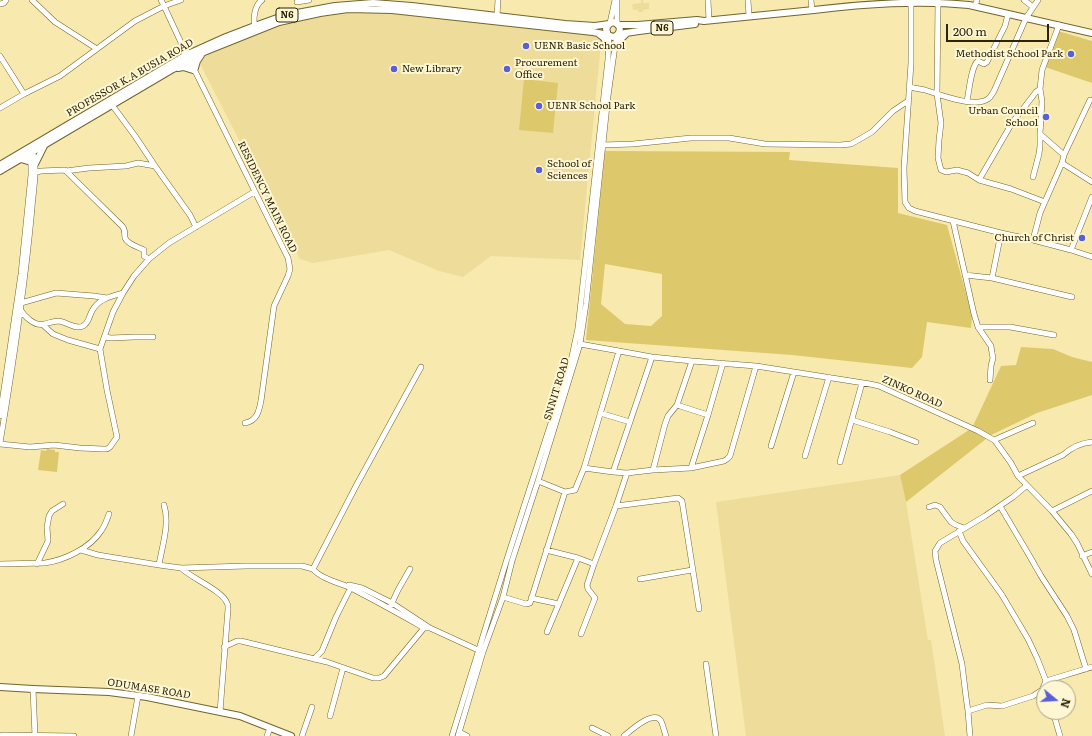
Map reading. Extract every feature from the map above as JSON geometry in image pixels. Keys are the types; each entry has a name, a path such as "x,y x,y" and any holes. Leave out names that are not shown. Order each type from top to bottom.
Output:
{"main road":[{"name":"N6","path":"608,35 613,37 628,32 675,27 707,21 749,16 864,4 909,1 976,3 1008,14 1092,33"},
{"name":"PROFESSOR K.A BUSIA ROAD","path":"263,26 277,18 348,2 412,3 497,16 514,21 608,35"},
{"name":"PROFESSOR K.A BUSIA ROAD","path":"0,165 30,150 226,37 279,22 320,13 348,9 362,9 403,10 514,21 583,25 614,24"},
{"name":"N6","path":"614,24 638,25 697,20 707,21"},
{"path":"608,35 606,29 614,24 620,30 618,35"},
{"name":"PROFESSOR K.A BUSIA ROAD","path":"0,171 21,159 30,150 44,145 173,69 188,58 255,28"},
{"path":"598,33 612,46 628,32"},
{"path":"173,69 183,67 194,70 197,61 204,52"},
{"path":"21,159 33,163 44,145"},
{"name":"ODUMASE ROAD","path":"0,686 109,692 138,696 240,716 291,736"}],"street":[{"path":"0,4 4,3 6,0"},
{"path":"32,0 55,22 97,49"},
{"path":"161,0 164,6"},
{"path":"0,108 60,76 135,21 164,6 181,0"},
{"path":"255,28 256,10 260,1 262,0"},
{"path":"297,2 309,0"},
{"path":"497,16 498,0"},
{"path":"614,24 616,0"},
{"path":"707,21 708,0"},
{"path":"748,0 749,16"},
{"path":"811,0 812,10"},
{"path":"1024,0 1033,8"},
{"path":"909,87 967,101 982,101 990,98 1026,18 1038,0"},
{"path":"909,1 911,63 904,168 906,202 909,208 915,211 1033,240 1092,257"},
{"path":"938,2 937,94 942,123 938,158 941,170 946,172 957,170 968,173 979,180 1011,189 1045,202"},
{"name":"RESIDENCY MAIN ROAD","path":"164,6 188,58 288,258 290,269 288,276 274,306 259,410 256,417 250,422 245,423"},
{"path":"967,101 975,64 978,61 984,64 987,62 1005,26 1008,14"},
{"path":"1033,177 1039,154 1042,101 1040,89 1042,70 1059,25"},
{"name":"SNNIT ROAD","path":"458,734 478,650 509,560 571,361 575,343 603,145 612,46 608,35"},
{"name":"SNNIT ROAD","path":"595,195 612,46 618,35"},
{"path":"0,56 24,94"},
{"path":"979,180 1012,123 1040,89"},
{"path":"1033,240 1040,213 1062,163 1064,155 1091,98"},
{"path":"603,145 633,144 691,138 730,138 765,144 851,144 872,132 893,111 908,101"},
{"path":"112,105 186,209 196,227"},
{"path":"1040,134 1064,155"},
{"path":"30,150 33,163 30,224 20,306 5,382 0,443 30,447 54,445 104,449 110,447 117,437 100,349 113,312 134,276 149,258 169,243 254,192"},
{"path":"33,172 126,166 138,163 155,166"},
{"path":"1062,163 1092,182"},
{"path":"66,171 122,226 125,232 124,236 126,240 144,250 144,256 149,258"},
{"path":"0,416 21,274 33,172"},
{"path":"1071,250 1092,197"},
{"name":"SNNIT ROAD","path":"511,553 538,481 580,344 586,304 594,202"},
{"path":"953,221 971,304 978,327 990,346 992,353 993,358 990,380"},
{"path":"992,278 1001,233"},
{"path":"965,275 992,278 1072,297"},
{"path":"20,306 56,293 107,298"},
{"path":"20,306 24,316 38,325 59,321 79,328 84,326 93,310 107,298 124,293"},
{"path":"43,325 53,334 100,349"},
{"path":"978,327 1010,327 1054,335"},
{"path":"105,337 153,337"},
{"name":"ZINKO ROAD","path":"580,344 652,357 756,366 879,386 978,430 994,440 1026,486 1052,511 1071,534 1092,574"},
{"path":"538,481 565,492 575,490 584,468 619,351"},
{"path":"613,472 652,357"},
{"path":"653,470 665,424 668,416 677,404 692,361"},
{"path":"691,468 723,363"},
{"path":"584,468 627,473 691,468 724,461 730,456 756,366"},
{"path":"313,570 356,486 421,367"},
{"path":"771,446 794,372"},
{"path":"805,456 829,377"},
{"path":"840,462 862,383"},
{"path":"677,404 708,415"},
{"path":"600,413 630,422"},
{"path":"852,420 916,442"},
{"path":"994,440 1033,423"},
{"path":"1018,476 1063,455 1079,444 1092,442"},
{"path":"581,634 595,598 587,586 627,473"},
{"path":"970,736 962,664 935,551 940,543 1000,506 1026,486"},
{"path":"1052,511 1092,491"},
{"path":"503,598 526,604 530,603 565,492"},
{"path":"616,506 678,498 682,500 699,609"},
{"path":"37,564 48,542 47,527 49,516 62,504"},
{"path":"159,565 166,525 164,505"},
{"path":"929,507 934,505 938,506 951,522 964,528"},
{"path":"1000,506 1041,576 1067,616 1074,630 1086,669"},
{"path":"0,562 37,564 52,562 81,550 99,534 110,514"},
{"path":"959,531 963,541 1002,595 1024,632 1037,658 1043,680"},
{"path":"81,550 98,555 181,568 302,566 313,570 321,576 351,587 391,606 427,627 478,650"},
{"path":"546,550 578,558 594,564"},
{"path":"1082,556 1092,552"},
{"path":"547,632 578,558"},
{"name":"SNNIT ROAD","path":"464,706 503,598 509,560"},
{"path":"181,568 215,590 228,603 220,712"},
{"path":"391,606 410,569"},
{"path":"640,579 692,570"},
{"path":"314,659 322,650 351,587"},
{"path":"531,598 559,604"},
{"path":"224,647 237,641 327,662 373,678 378,678 384,676 427,627"},
{"path":"322,650 327,662"},
{"path":"706,664 716,736"},
{"path":"330,716 343,668"},
{"path":"1057,680 1092,668"},
{"path":"33,689 35,736"},
{"path":"968,711 987,705 1002,706 1036,694"},
{"path":"131,736 138,696"},
{"path":"302,736 312,707"},
{"name":"SNNIT ROAD","path":"452,736 462,714"},
{"path":"624,736 638,724 657,717 661,721 666,736"},
{"path":"1055,720 1060,736"},
{"path":"267,736 270,728"},
{"path":"592,728 608,736"},
{"path":"458,734 467,736"},
{"path":"0,736 74,736"}],"shaded area":[{"path":"641,0 643,0 643,3 649,3 649,9 643,10 643,12 633,10 632,4 641,3"},
{"path":"384,10 602,33 580,260 491,256 463,277 439,271 389,250 313,263 300,259 197,58 276,26 320,13"},
{"name":"Methodist School Park","path":"1058,31 1092,41 1092,83 1045,67"},
{"name":"UENR School Park","path":"524,79 558,83 553,133 519,130"},
{"path":"605,151 790,152 789,160 898,168 898,213 947,225 972,315 971,328 927,322 922,357 912,368 792,355 586,340","holes":["605,264 662,274 662,316 651,326 625,324 601,304"]},
{"path":"1021,347 1053,349 1072,357 1092,362 1092,395 1037,413 991,435 906,502 900,475 973,426 1001,366 1016,365"},
{"path":"47,449 59,452 57,472 38,470 41,450 46,451"},
{"path":"900,475 906,502 928,640 931,640 945,736 746,736 716,502"}],"place":[{"name":"UENR Basic School","path":"526,46"},
{"name":"Methodist School Park","path":"1071,54"},
{"name":"New Library","path":"394,69"},
{"name":"Procurement Office","path":"507,69"},
{"name":"UENR School Park","path":"539,106"},
{"name":"Urban Council School","path":"1046,117"},
{"name":"School of Sciences","path":"539,170"},
{"name":"Church of Christ","path":"1082,238"}]}
